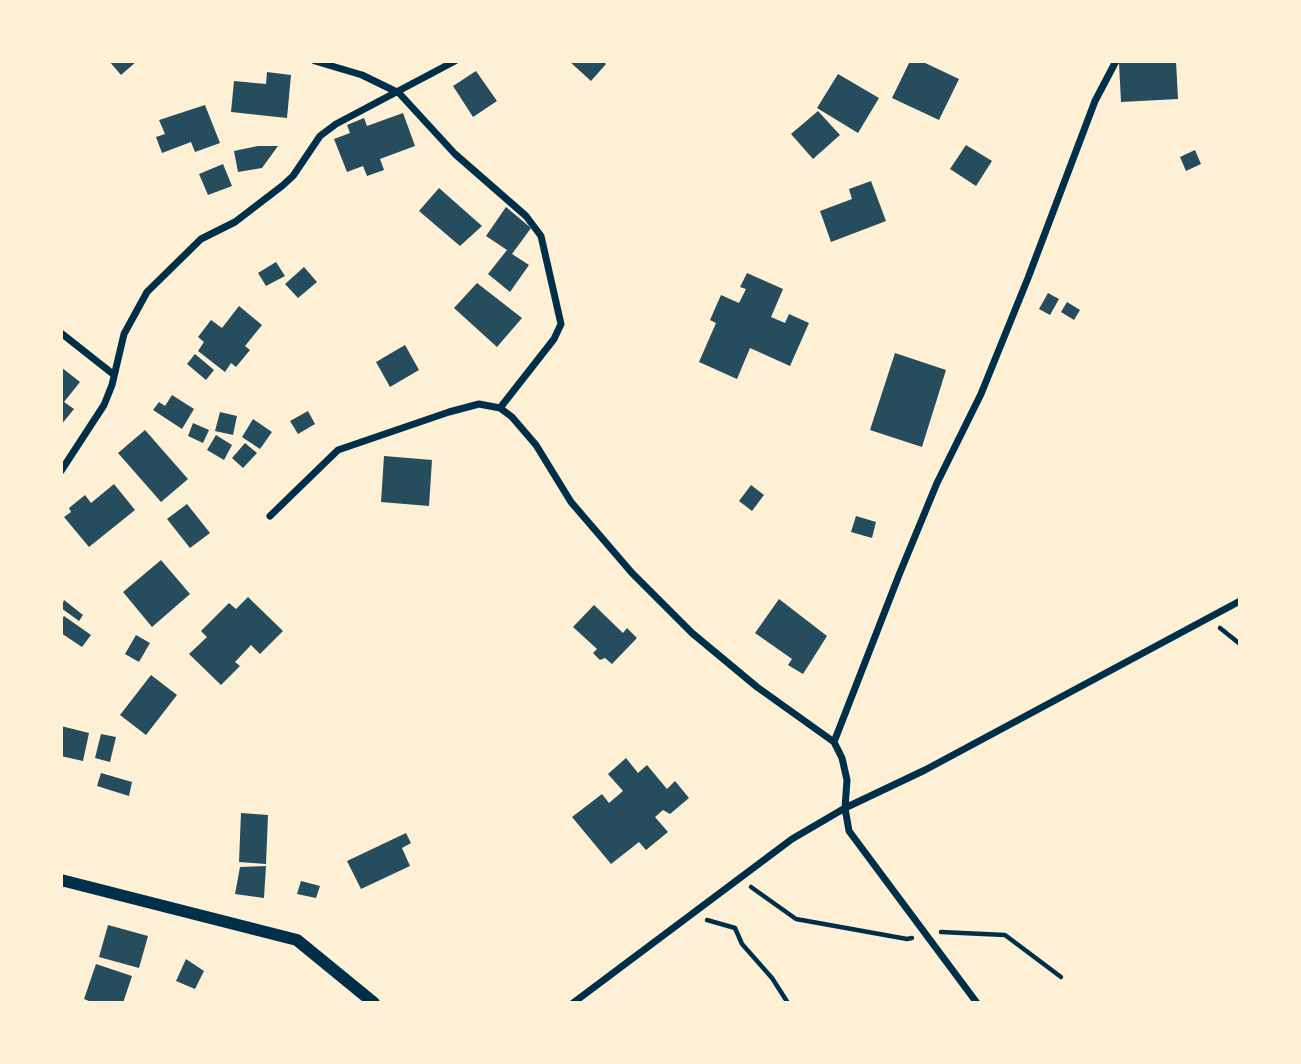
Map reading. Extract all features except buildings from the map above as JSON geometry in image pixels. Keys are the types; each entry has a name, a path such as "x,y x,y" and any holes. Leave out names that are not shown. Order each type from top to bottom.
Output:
{"street":[{"path":"315,61 362,75 399,93 455,154 526,216 541,236 561,324 554,339 500,408"},
{"path":"61,471 104,405 112,385 124,334 147,292 201,239 235,222 282,187 293,176 320,136 336,124 455,61"},
{"path":"834,742 913,540 937,483 981,394 1095,101 1116,61"},
{"path":"61,333 113,374"},
{"path":"270,516 338,450 478,404 500,408 512,416 536,445 571,502 632,573 675,616 757,687 834,742 848,780 845,808 849,831 977,1003"},
{"path":"573,1003 792,839 845,808 925,770 1240,601"},
{"path":"61,880 297,940 373,1003"}],"path":[{"path":"1208,618 1240,644"},
{"path":"739,879 796,919 907,939 948,930 1004,935 1061,977"},
{"path":"690,916 735,928 742,944 772,978 788,1003"}]}
